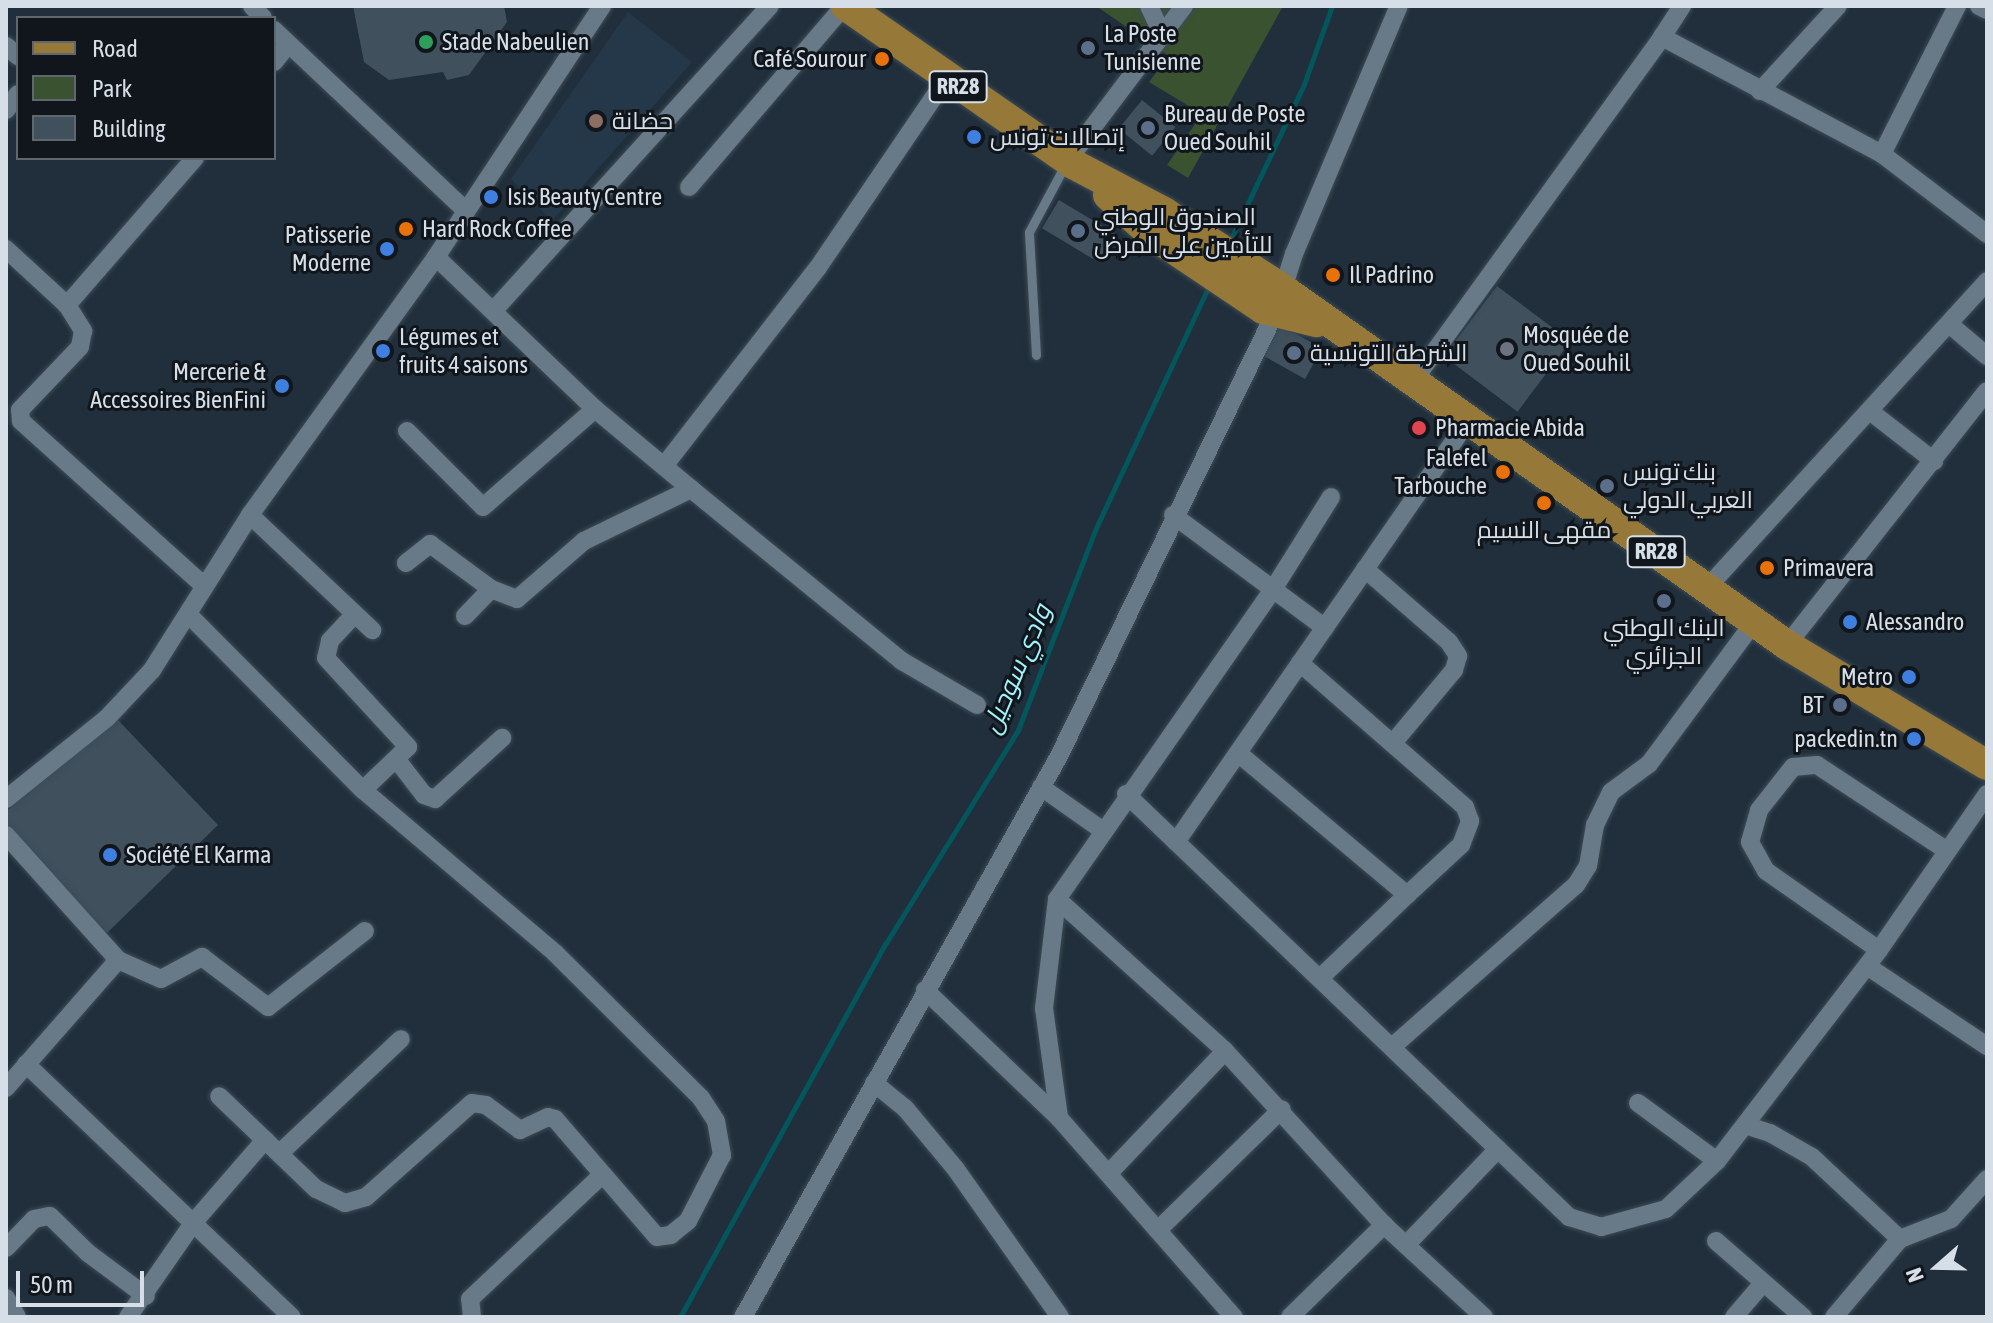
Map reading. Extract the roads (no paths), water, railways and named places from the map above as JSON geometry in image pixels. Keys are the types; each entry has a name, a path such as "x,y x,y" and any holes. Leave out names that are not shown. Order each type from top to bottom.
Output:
{"main road":[{"name":"RR28","path":"845,6 946,79 1071,162 1154,211 1414,380 1787,645 1987,765"}],"street":[{"path":"6,799 107,718 152,670 250,515 436,257 602,6"},
{"path":"495,309 770,6"},
{"path":"689,187 845,6"},
{"path":"1149,6 1161,32"},
{"path":"1071,162 1161,32 1184,6"},
{"path":"743,1317 1041,787 1173,515 1277,290 1399,6"},
{"path":"1414,380 1682,6"},
{"path":"1760,91 1838,6"},
{"path":"1882,154 1957,6"},
{"path":"1979,6 1987,10"},
{"path":"276,32 466,211"},
{"path":"1662,37 1882,154 1987,234"},
{"path":"276,60 288,45"},
{"path":"664,466 817,269 946,79"},
{"path":"67,305 193,160"},
{"path":"1154,211 1277,290"},
{"path":"6,249 67,305 84,340 20,410 21,421 203,585"},
{"path":"436,257 495,309 595,409 691,489 902,661 977,705"},
{"path":"1706,589 1871,412 1987,281"},
{"path":"1949,324 1987,356"},
{"path":"1787,645 1987,391"},
{"path":"407,431 483,507 595,409"},
{"path":"1871,412 1934,461"},
{"path":"1176,842 1470,418"},
{"path":"406,563 423,546 434,545 491,589 517,599 584,541 691,489"},
{"path":"1059,1118 1044,1008 1057,899 1126,794 1274,588 1331,497"},
{"path":"250,515 353,616 372,630"},
{"path":"1173,515 1325,628"},
{"path":"1365,569 1449,642 1458,656 1454,670 1393,743"},
{"path":"465,616 491,589"},
{"path":"188,614 363,790 555,953 710,1108 722,1140 718,1173 688,1221 671,1235 657,1237 646,1230 551,1117 520,1130 479,1102 464,1107 353,1203 327,1196 219,1096"},
{"path":"353,616 330,641 326,658 404,741 408,750 363,790"},
{"path":"1392,1047 1576,885 1588,866 1595,825 1611,792 1649,764 1754,622"},
{"path":"1300,663 1465,807 1470,821 1461,845 1320,978"},
{"path":"397,760 424,795 435,799 502,738"},
{"path":"1238,753 1407,895"},
{"path":"1879,950 1766,871 1750,842 1759,810 1793,767 1817,765 1946,850"},
{"path":"1041,787 1102,830"},
{"path":"1126,794 1569,1217 1601,1227 1666,1209 1717,1161 1879,950 1987,794"},
{"path":"6,835 118,960 161,979 202,957 268,1007 365,931"},
{"path":"1057,899 1225,1051 1282,1109 1384,1225 1473,1313"},
{"path":"6,1088 118,960"},
{"path":"1867,966 1987,1046"},
{"path":"925,990 1059,1118 1160,1228 1234,1317"},
{"path":"280,1153 401,1039"},
{"path":"1109,1173 1225,1051"},
{"path":"26,1064 193,1223 281,1313"},
{"path":"874,1083 905,1108 946,1157 1060,1317"},
{"path":"1638,1103 1717,1161"},
{"path":"1160,1228 1282,1109"},
{"path":"1745,1125 1770,1133 1812,1157 1900,1239"},
{"path":"128,1317 146,1296 193,1223 265,1140"},
{"path":"1406,1245 1498,1149"},
{"path":"472,1317 470,1299 601,1176"},
{"path":"1834,1317 1900,1239 1951,1219 1987,1179"},
{"path":"6,1248 34,1219 50,1216 88,1253 146,1296"},
{"path":"1290,1317 1384,1225"},
{"path":"1716,1241 1803,1317"},
{"path":"1734,1317 1763,1283"},
{"path":"6,1298 17,1317"}],"lane":[{"path":"1036,355 1029,232 1071,162"}],"waterway":[{"name":"وادي سوحيل","path":"1229,243 1304,84 1332,6"},
{"name":"وادي سوحيل","path":"680,1317 886,943 1018,730 1096,528 1210,284"}],"place":[{"name":"Stade Nabeulien","path":"426,42"},
{"name":"La Poste Tunisienne","path":"1088,48"},
{"name":"Café Sourour","path":"882,59"},
{"name":"حضانة","path":"596,121"},
{"name":"Bureau de Poste Oued Souhil","path":"1148,128"},
{"name":"إتصالات تونس","path":"974,137"},
{"name":"Isis Beauty Centre","path":"491,197"},
{"name":"Hard Rock Coffee","path":"406,229"},
{"name":"الصندوق الوطني للتأمين على المرض","path":"1078,231"},
{"name":"Patisserie Moderne","path":"387,249"},
{"name":"Il Padrino","path":"1333,275"},
{"name":"Mosquée de Oued Souhil","path":"1507,349"},
{"name":"Légumes et fruits 4 saisons","path":"383,351"},
{"name":"الشرطة التونسية","path":"1294,353"},
{"name":"Mercerie & Accessoires BienFini","path":"282,386"},
{"name":"Pharmacie Abida","path":"1419,428"},
{"name":"Falefel Tarbouche","path":"1503,472"},
{"name":"بنك تونس العربي الدولي","path":"1607,486"},
{"name":"مقهى النسيم","path":"1544,503"},
{"name":"Primavera","path":"1767,568"},
{"name":"البنك الوطني الجزائري","path":"1664,601"},
{"name":"Alessandro","path":"1850,622"},
{"name":"Metro","path":"1909,677"},
{"name":"BT","path":"1840,705"},
{"name":"packedin.tn","path":"1914,739"},
{"name":"Société El Karma","path":"110,855"}]}
